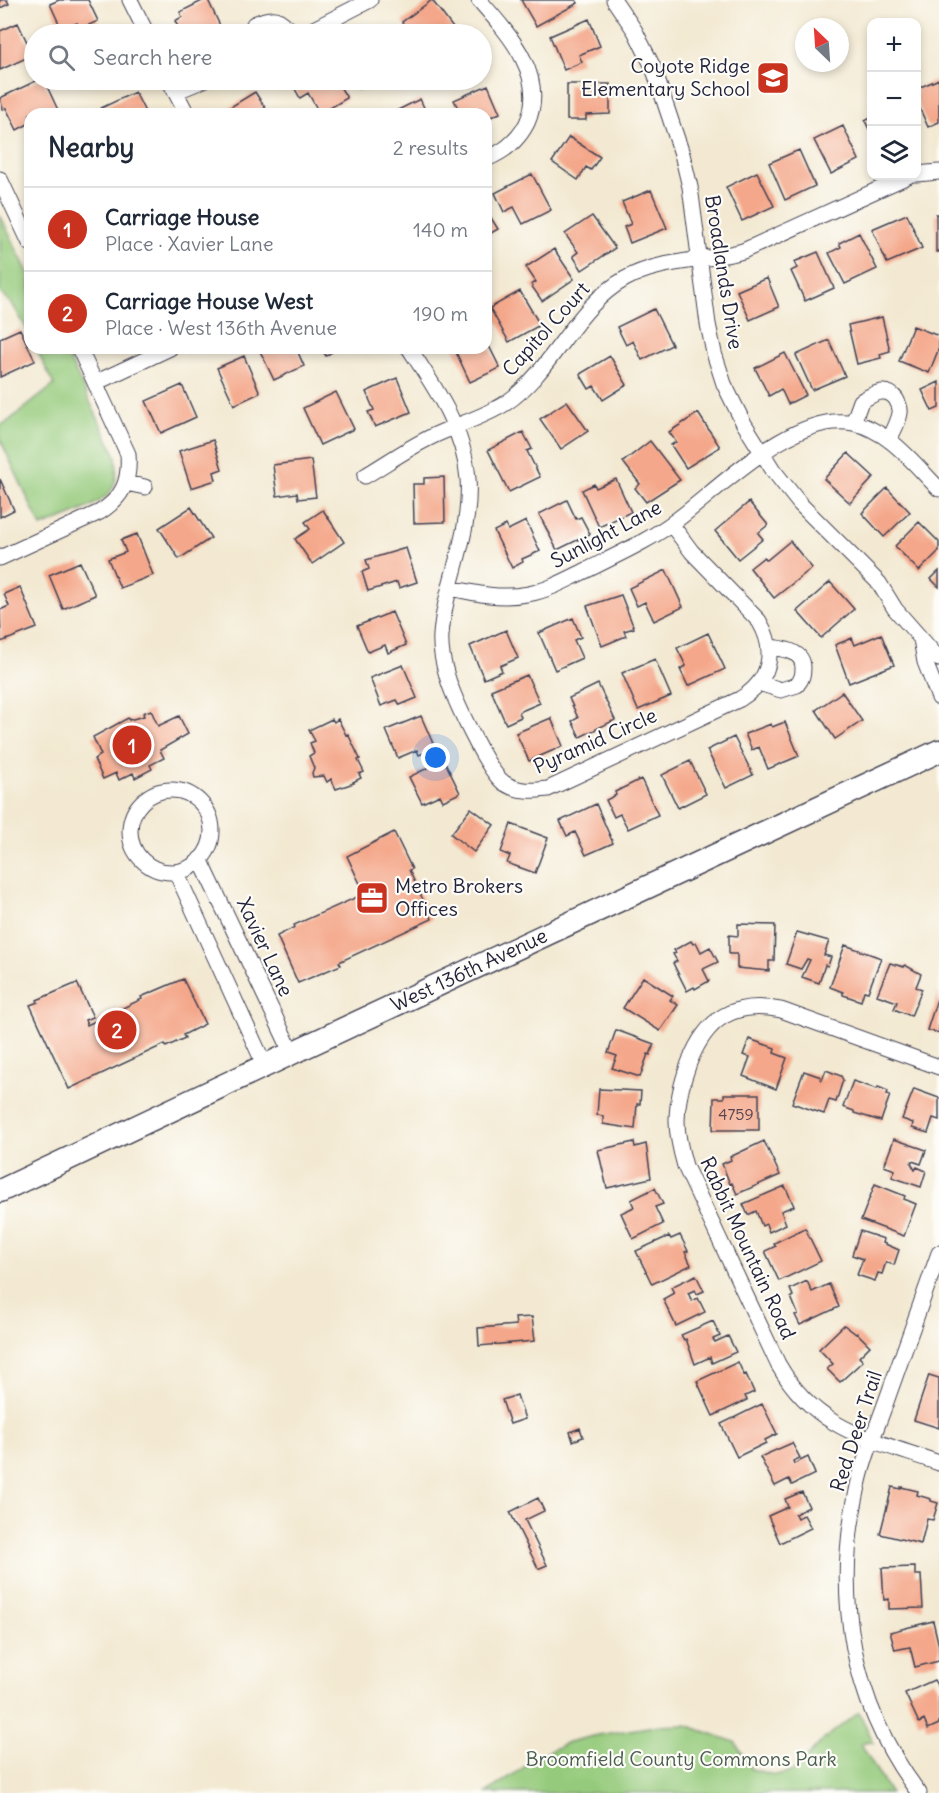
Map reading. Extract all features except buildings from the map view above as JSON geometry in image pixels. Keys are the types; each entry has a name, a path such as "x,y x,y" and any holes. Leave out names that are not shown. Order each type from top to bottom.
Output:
{"main road":[{"name":"West 136th Avenue","path":"0,1191 939,752"}],"street":[{"path":"130,0 142,24"},
{"path":"323,24 370,0"},
{"path":"479,0 514,43 527,66 532,83 533,100 530,115 523,130 513,144 492,156"},
{"name":"Broadlands Drive","path":"614,0 635,31 653,67 669,112 690,187 714,353 724,384 742,422 762,454 800,504 879,583 896,609 939,659"},
{"path":"254,24 268,17 275,18 282,24"},
{"path":"174,90 183,108"},
{"path":"921,174 939,172"},
{"path":"0,180 24,230"},
{"name":"Capitol Court","path":"365,476 430,437 506,403 524,387 605,293 623,280 643,270 664,264 723,257 743,251 900,180"},
{"path":"0,558 100,512 120,495 126,483 129,469 128,454 82,354"},
{"path":"95,382 157,354"},
{"name":"Pyramid Circle","path":"414,354 444,402 455,426 468,478 465,531 443,618 442,659 447,678 485,760 494,774 504,783 518,789 532,791 548,789 740,699 749,694 759,683"},
{"path":"889,440 900,414 900,407 892,394 879,392 861,401 853,423 870,428 889,440 939,489"},
{"name":"Sunlight Lane","path":"451,588 485,596 505,597 550,588 644,542 762,454 799,430 832,421 853,423"},
{"path":"126,483 146,488"},
{"path":"671,524 692,552 759,621 766,633 770,656 766,671 759,683 781,690 797,685 803,675 803,663 796,653 770,647"},
{"name":"Broadlands Drive","path":"921,639 925,662 939,698"},
{"path":"172,790 195,798 208,814 212,826 207,850 200,860 189,868 176,872 162,871 145,862 133,846 130,833 131,820 137,808 146,798 159,792 172,790"},
{"name":"Xavier Lane","path":"200,860 292,1053"},
{"path":"176,872 265,1066"},
{"name":"Rabbit Mountain Road","path":"939,1067 781,1010 764,1006 748,1007 725,1015 706,1029 697,1043 678,1100 677,1123 679,1144 685,1166 788,1382 821,1416 841,1427 939,1463"},
{"name":"Red Deer Trail","path":"919,1793 895,1758 872,1712 860,1681 853,1647 847,1590 847,1552 858,1483 938,1260"}],"green space":[{"path":"0,215 24,265 24,324 13,305 0,293"},
{"path":"39,354 67,354 116,456 117,473 112,489 100,501 41,527 0,439 0,425 54,385"},
{"name":"Broomfield County Commons Park","path":"859,1712 874,1743 868,1741 861,1744 890,1793 486,1793 542,1755 568,1742 655,1726 686,1725 735,1742 751,1769 775,1775 794,1771 824,1739"}],"place":[{"name":"Coyote Ridge Elementary School","path":"773,78"},
{"name":"Carriage House","path":"132,745"},
{"name":"Metro Brokers Offices","path":"372,898"},
{"name":"Carriage House West","path":"117,1030"}]}
